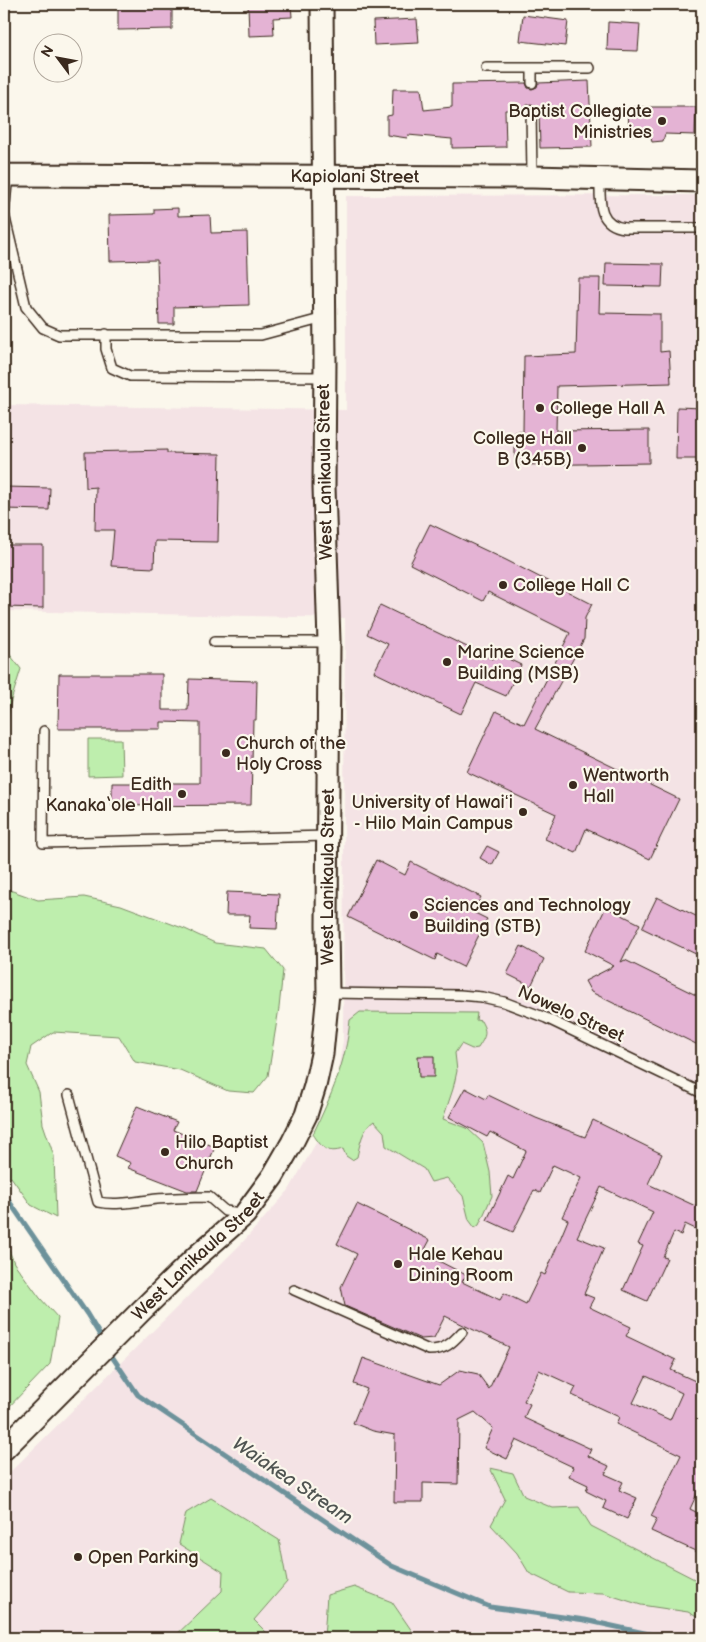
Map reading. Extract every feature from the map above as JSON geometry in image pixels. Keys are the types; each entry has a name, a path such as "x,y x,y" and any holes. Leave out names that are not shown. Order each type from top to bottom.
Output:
{"street":[{"name":"West Lanikaula Street","path":"4,1449 196,1257 245,1214 273,1176 292,1143 306,1115 315,1086 322,1054 328,993 329,642 324,487 322,4"},
{"name":"Kapiolani Street","path":"5,175 532,176 702,181"}],"lane":[{"path":"486,68 590,68"},
{"path":"532,68 532,83"},
{"path":"531,110 532,176"},
{"path":"5,175 4,214 26,307 43,328 59,335 261,335 324,318"},
{"path":"600,179 602,212 609,222 616,226 625,228 702,228"},
{"path":"106,334 106,349 112,368 130,376 324,377"},
{"path":"214,642 329,642"},
{"path":"44,731 43,843 327,836"},
{"name":"Nowelo Street","path":"328,993 460,995 504,1002 546,1018 702,1093"},
{"path":"69,1094 98,1202 105,1204 131,1203 209,1197 225,1211 245,1214"},
{"path":"294,1290 429,1350 439,1350 450,1345 462,1332"}],"shaded area":[{"name":"University of Hawaiʻi - Hilo Main Campus","path":"702,195 702,1638 4,1638 4,1478 241,1244 289,1190 316,1143 334,1092 343,1041 345,618 4,611 4,405 346,410 346,196"}],"green space":[{"path":"4,647 21,669 10,704 5,743 4,785"},
{"path":"88,739 121,739 122,775 88,776"},
{"path":"4,888 38,900 84,897 121,905 185,929 215,943 266,949 283,970 268,1076 254,1093 228,1091 180,1070 135,1062 119,1036 53,1032 31,1047 27,1065 39,1092 43,1124 54,1156 56,1218 31,1205 11,1177 4,1184"},
{"path":"360,1012 477,1013 476,1020 481,1021 485,1032 484,1038 478,1048 472,1049 461,1044 455,1053 457,1071 443,1119 467,1128 483,1143 490,1172 492,1196 479,1225 475,1228 469,1220 463,1196 447,1178 431,1182 424,1169 386,1146 384,1132 374,1121 364,1132 357,1157 352,1160 346,1156 343,1149 333,1151 325,1149 313,1134 332,1093 345,1051 350,1020"},
{"path":"4,1237 14,1263 40,1298 58,1318 50,1364 4,1412"},
{"path":"490,1468 513,1473 524,1496 553,1508 579,1507 591,1526 702,1583 702,1620 688,1612 641,1605 603,1593 568,1592 529,1573 517,1553 491,1525 505,1499"},
{"path":"211,1498 279,1540 287,1582 254,1620 272,1638 173,1638 222,1591 223,1572 179,1544 186,1513"},
{"path":"354,1587 392,1602 414,1634 420,1638 324,1638 327,1595"}],"building":[{"path":"118,4 172,4 172,29 118,30"},
{"path":"248,4 291,4 292,17 273,18 274,35 249,36"},
{"path":"523,15 568,21 565,46 520,41"},
{"path":"417,19 419,43 374,45 373,21"},
{"path":"608,22 640,24 638,51 607,50"},
{"path":"589,81 592,147 540,148 539,110 531,104 527,105 525,110 505,110 506,147 452,148 452,139 408,135 407,138 387,135 387,116 392,115 393,89 421,89 424,110 452,107 452,84 526,83 528,88 532,89 537,87 538,83"},
{"name":"Baptist Collegiate Ministries","path":"628,107 696,107 695,135 665,134 663,141 652,142 650,134 629,135"},
{"path":"178,208 178,216 210,215 211,233 247,232 249,305 174,307 174,324 159,324 157,260 110,261 109,215 154,214 154,209"},
{"path":"606,263 663,264 662,287 605,286"},
{"path":"578,278 600,278 599,313 660,314 660,352 669,351 671,383 557,386 556,431 649,430 649,463 515,465 515,432 523,432 524,356 576,354"},
{"path":"677,407 702,408 702,459 676,459"},
{"path":"167,450 167,453 220,454 218,542 155,541 154,568 111,566 114,530 95,530 96,487 86,488 85,452"},
{"path":"4,487 50,488 49,510 4,509"},
{"path":"430,524 592,604 585,618 584,639 535,729 679,799 650,859 586,829 576,853 545,839 556,814 467,772 496,711 524,724 570,633 488,592 483,601 410,564"},
{"path":"4,545 43,545 43,608 4,607"},
{"name":"Marine Science Building (MSB)","path":"380,605 492,659 496,653 521,665 506,696 476,683 461,714 374,672 388,644 367,634"},
{"path":"59,674 162,674 162,710 188,710 189,679 257,681 256,720 253,720 251,805 112,806 112,783 200,783 200,723 161,722 161,729 58,729"},
{"path":"487,846 499,852 492,865 480,858"},
{"name":"Sciences and Technology Building (STB)","path":"376,860 405,875 411,862 481,897 473,912 487,919 463,967 437,954 435,960 348,917"},
{"path":"227,892 279,894 277,929 249,928 250,915 226,915"},
{"path":"657,897 702,919 702,957 642,928"},
{"path":"606,907 640,924 621,962 625,960 702,998 702,1047 591,992 585,981 614,966 585,951"},
{"path":"521,946 544,959 531,986 507,974"},
{"path":"418,1056 434,1056 434,1077 419,1077"},
{"path":"465,1088 486,1099 488,1095 536,1118 585,1137 593,1120 662,1154 648,1184 702,1209 702,1232 685,1224 681,1235 674,1232 663,1257 667,1258 647,1301 623,1290 643,1246 638,1244 653,1212 601,1187 577,1237 604,1248 584,1294 594,1298 589,1307 631,1327 626,1336 676,1360 671,1370 702,1384 702,1483 690,1509 702,1515 702,1554 651,1531 657,1519 651,1516 681,1455 616,1424 619,1417 572,1395 576,1387 539,1370 524,1401 530,1404 524,1418 591,1449 588,1456 609,1466 605,1474 623,1482 619,1490 637,1498 627,1519 603,1508 606,1501 586,1491 588,1485 569,1476 573,1467 516,1440 507,1459 484,1448 493,1428 475,1412 459,1420 458,1484 423,1483 423,1502 394,1502 395,1435 373,1431 353,1423 367,1389 354,1384 363,1358 439,1385 460,1370 478,1374 489,1389 509,1347 445,1316 434,1338 421,1339 345,1306 341,1287 357,1254 337,1244 357,1204 430,1240 423,1253 466,1275 462,1282 500,1300 504,1293 526,1304 541,1273 545,1275 568,1220 562,1217 581,1178 553,1165 540,1193 534,1190 513,1232 487,1220 508,1176 513,1179 526,1151 490,1132 487,1137 449,1117","holes":["646,1376 682,1393 670,1420 633,1403"]},
{"name":"Hilo Baptist Church","path":"137,1106 177,1122 173,1130 215,1147 197,1191 187,1191 128,1168 131,1163 115,1156"}],"waterway":[{"name":"Waiakea Stream","path":"4,1194 87,1314 104,1342"},
{"name":"Waiakea Stream","path":"109,1352 138,1395 392,1566 490,1607 585,1620 667,1638"}],"place":[{"name":"Baptist Collegiate Ministries","path":"662,121"},
{"name":"College Hall A","path":"540,408"},
{"name":"College Hall B (345B)","path":"582,448"},
{"name":"College Hall C","path":"503,585"},
{"name":"Marine Science Building (MSB)","path":"447,662"},
{"name":"Church of the Holy Cross","path":"226,753"},
{"name":"Wentworth Hall","path":"573,785"},
{"name":"Edith Kanaka‘ole Hall","path":"182,794"},
{"name":"University of Hawaiʻi - Hilo Main Campus","path":"523,812"},
{"name":"Sciences and Technology Building (STB)","path":"414,915"},
{"name":"Hilo Baptist Church","path":"165,1152"},
{"name":"Hale Kehau Dining Room","path":"398,1264"},
{"name":"Open Parking","path":"78,1557"}]}
